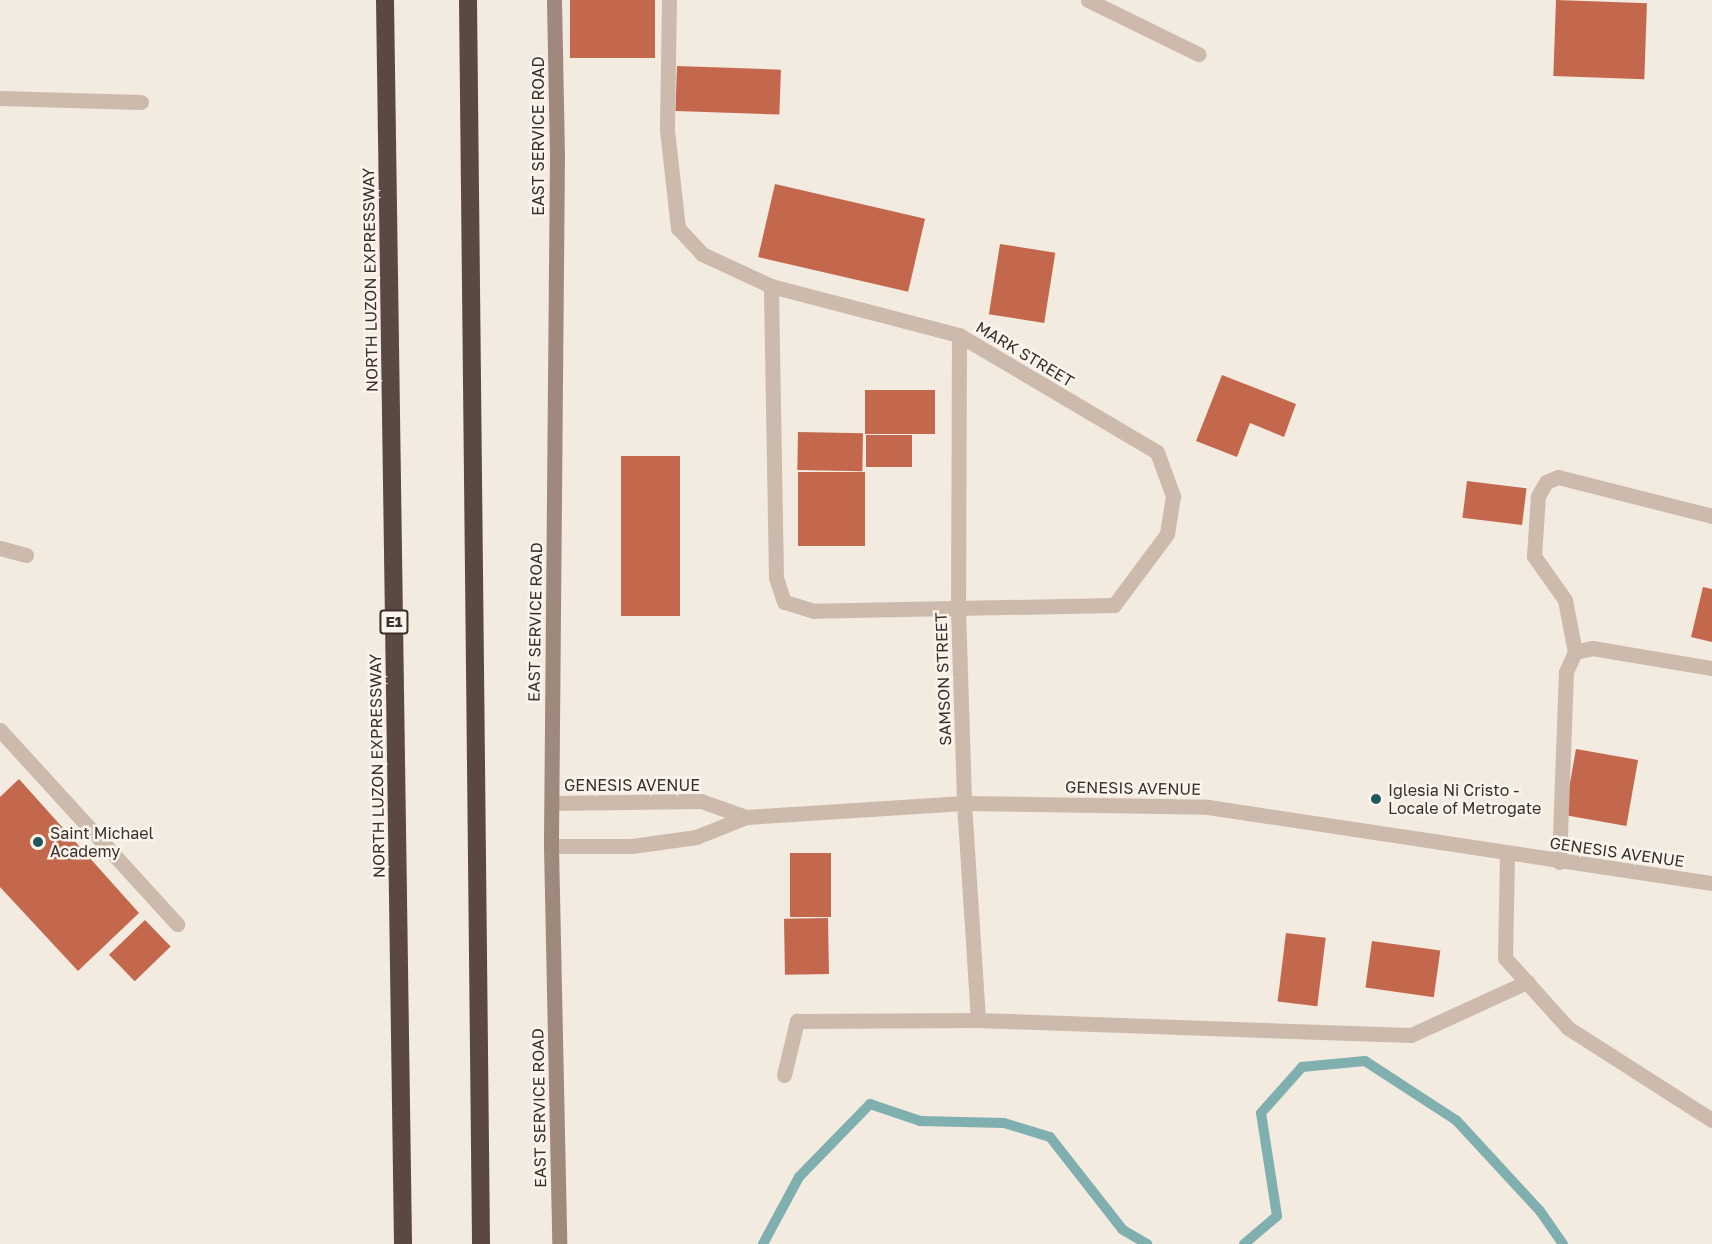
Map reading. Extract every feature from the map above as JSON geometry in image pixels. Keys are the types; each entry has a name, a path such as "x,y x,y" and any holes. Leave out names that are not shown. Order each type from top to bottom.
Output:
{"highway":[{"name":"NORTH LUZON EXPRESSWAY","path":"386,0 403,1244"},
{"path":"468,0 481,1244"}],"main road":[{"name":"EAST SERVICE ROAD","path":"554,0 557,153 551,846 559,1244"}],"street":[{"name":"MARK STREET","path":"669,0 668,130 678,228 702,254 771,286 959,335 1157,452 1173,496 1167,534 1114,605 958,609"},
{"path":"1088,0 1198,54"},
{"path":"0,98 141,102"},
{"path":"771,286 776,577 784,602 814,611 958,609"},
{"name":"SAMSON STREET","path":"959,335 958,609 964,803 978,1020"},
{"path":"1559,862 1566,672 1575,652 1564,600 1534,556 1538,496 1546,482 1558,477 1712,516"},
{"path":"0,548 26,555"},
{"path":"1575,652 1592,648 1712,668"},
{"path":"0,730 177,924"},
{"name":"GENESIS AVENUE","path":"552,803 701,801 746,817 964,803 1208,807 1507,855 1712,883"},
{"path":"551,846 632,846 696,837 746,817"},
{"path":"1507,855 1506,958 1568,1028 1712,1120"},
{"path":"784,1075 797,1021 978,1020 1411,1035 1527,982"}],"building":[{"path":"570,0 655,0 655,58 570,58"},
{"path":"1556,0 1647,3 1644,79 1553,76"},
{"path":"677,66 781,70 779,115 675,111"},
{"path":"775,184 925,219 908,292 758,257"},
{"path":"1000,244 1055,253 1044,323 989,314"},
{"path":"1222,375 1296,404 1284,437 1250,423 1237,457 1196,441"},
{"path":"865,390 935,390 935,434 865,434"},
{"path":"798,432 863,433 862,471 797,470"},
{"path":"866,435 912,435 912,467 866,467"},
{"path":"621,456 680,456 680,616 621,616"},
{"path":"798,472 865,472 865,546 798,546"},
{"path":"1467,481 1527,488 1522,525 1462,518"},
{"path":"1703,587 1712,589 1712,642 1691,637"},
{"path":"1576,749 1638,760 1626,826 1564,815"},
{"name":"Saint Michael Academy","path":"19,779 139,913 78,971 0,887 0,797"},
{"path":"790,853 831,853 831,917 790,917"},
{"path":"828,918 829,974 785,975 784,919"},
{"path":"145,920 171,947 135,981 109,955"},
{"path":"1286,933 1326,938 1317,1006 1278,1001"},
{"path":"1372,941 1440,951 1434,997 1365,988"}],"waterway":[{"path":"1244,1244 1277,1216 1261,1113 1302,1067 1365,1061 1456,1120 1540,1211 1563,1244"},
{"path":"763,1244 799,1177 870,1104 920,1121 1004,1123 1050,1137 1123,1230 1147,1244"}],"place":[{"name":"Iglesia Ni Cristo - Locale of Metrogate","path":"1376,799"},
{"name":"Saint Michael Academy","path":"38,842"}]}
